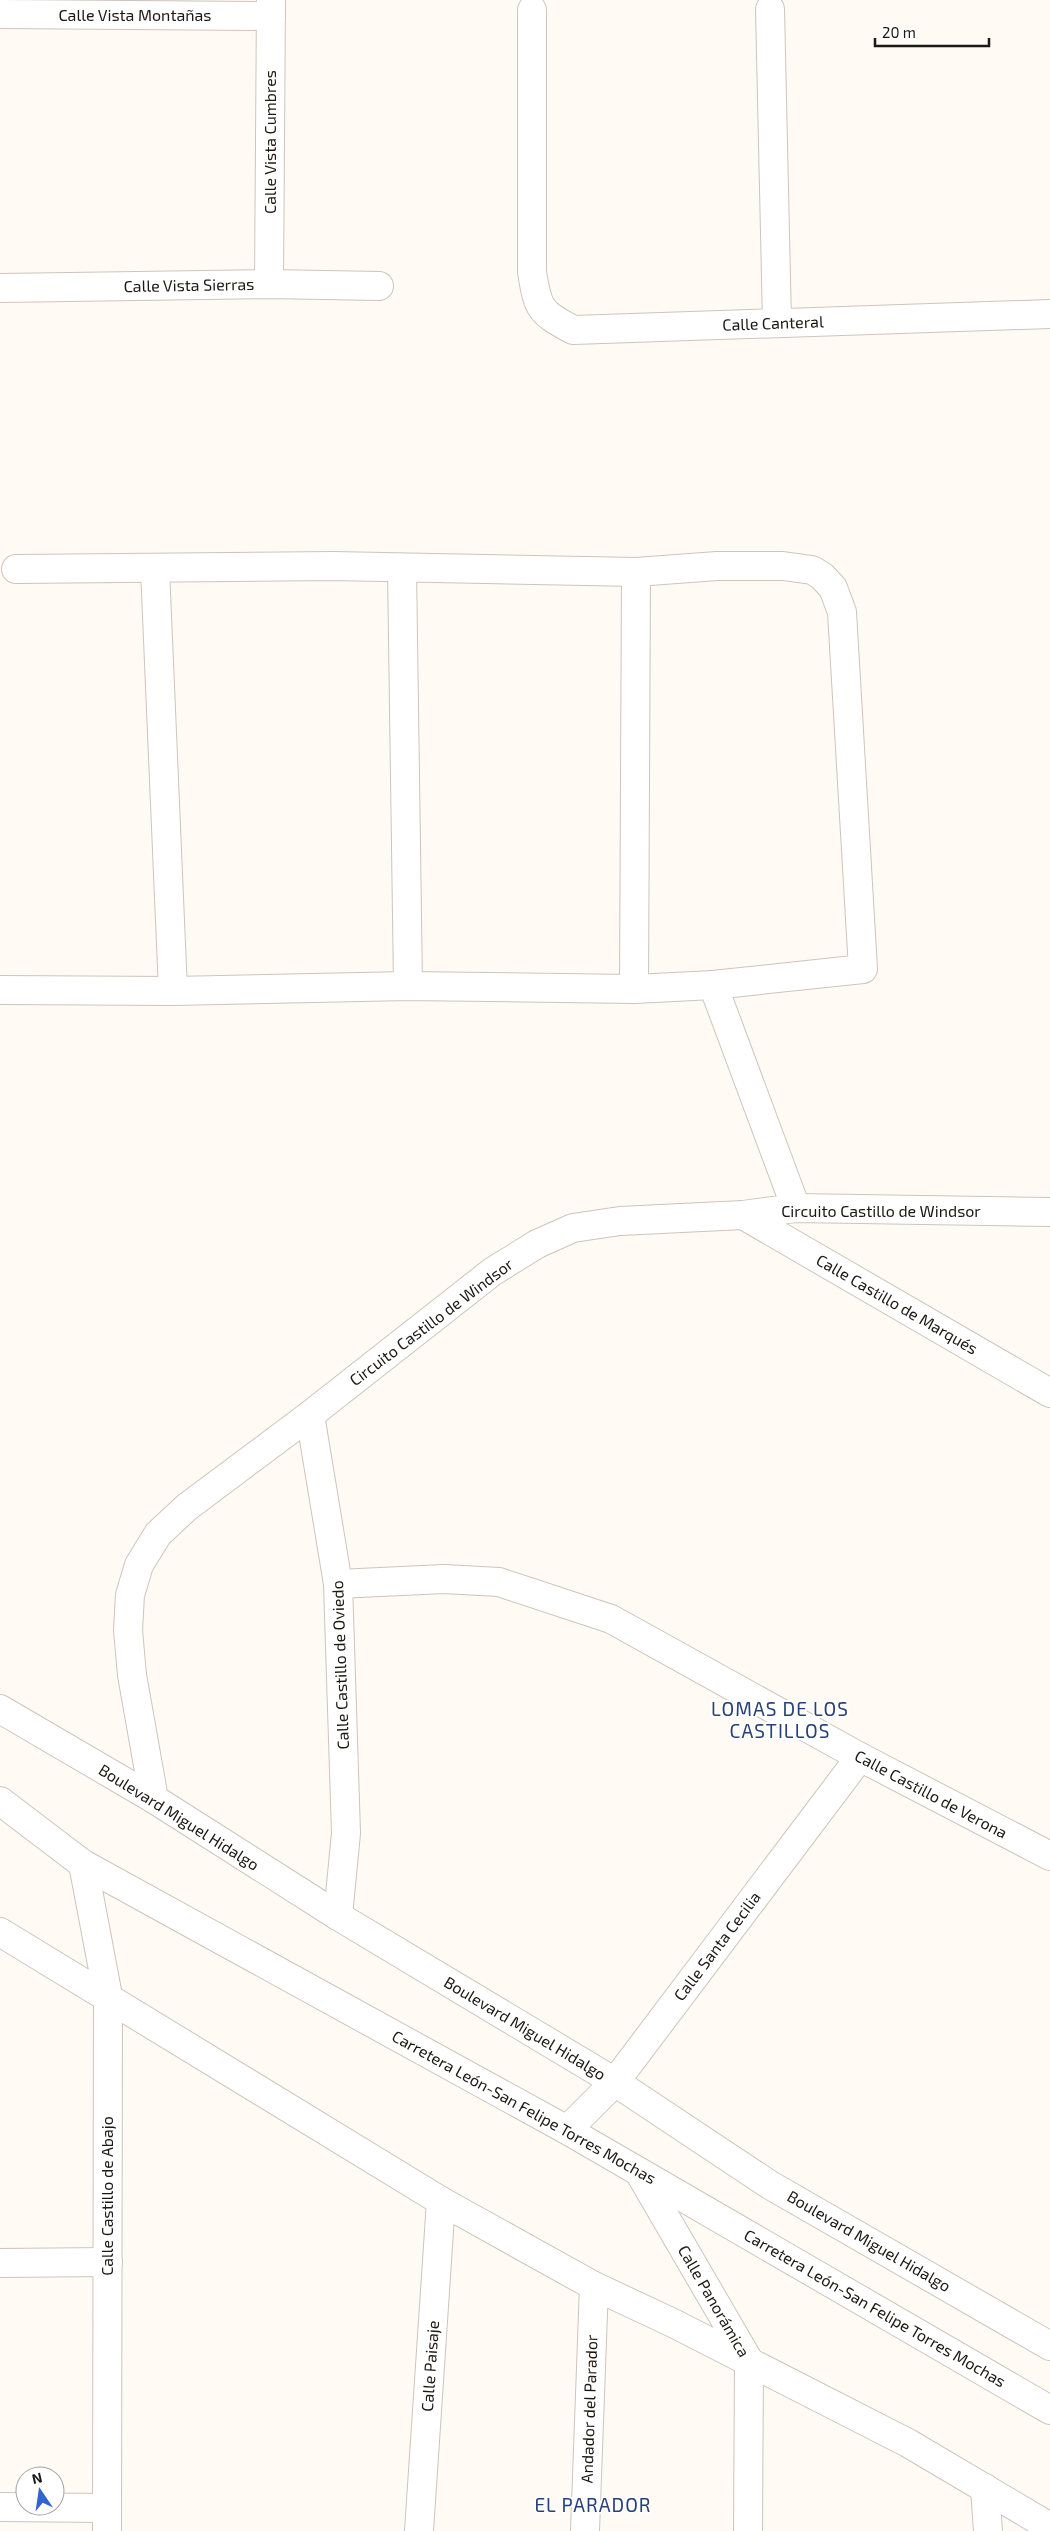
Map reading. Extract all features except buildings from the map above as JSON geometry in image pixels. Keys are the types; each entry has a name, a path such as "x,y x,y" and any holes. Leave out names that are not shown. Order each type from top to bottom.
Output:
{"street":[{"name":"Calle Vista Montañas","path":"0,14 271,8"},
{"name":"Calle Vista Cumbres","path":"269,284 271,8"},
{"path":"770,9 777,323"},
{"name":"Calle Canteral","path":"532,10 532,272 537,302 548,317 573,330 1050,314"},
{"name":"Calle Vista Sierras","path":"0,288 269,284 379,286"},
{"path":"0,990 173,991 408,986 634,989 713,985 863,968 842,612 833,588 822,576 812,570 783,566 726,566 636,572 333,566 16,569"},
{"path":"155,568 173,991"},
{"path":"402,568 408,986"},
{"path":"634,989 636,572"},
{"path":"713,985 796,1208"},
{"name":"Circuito Castillo de Windsor","path":"154,1799 132,1675 128,1630 130,1595 139,1565 158,1534 187,1507 310,1415 492,1272 537,1244 573,1228 620,1221 743,1215 796,1208 1050,1212"},
{"name":"Calle Castillo de Marqués","path":"743,1215 1050,1393"},
{"name":"Calle Castillo de Oviedo","path":"310,1415 338,1584 346,1833 338,1916"},
{"name":"Calle Castillo de Verona","path":"338,1584 444,1579 500,1582 611,1619 860,1757 1050,1856"},
{"name":"Boulevard Miguel Hidalgo","path":"0,1709 154,1799 338,1916 615,2082 770,2185 1050,2346"},
{"name":"Calle Santa Cecilia","path":"567,2130 615,2082 860,1757"},
{"name":"Carretera León-San Felipe Torres Mochas","path":"0,1801 83,1864 567,2130 1050,2410"},
{"name":"Calle Castillo de Abajo","path":"83,1864 108,1996 107,2520"},
{"path":"0,1932 108,1996 441,2201 594,2286 750,2361 908,2443 1050,2527"},
{"name":"Calle Panorámica","path":"639,2172 750,2361 748,2531"},
{"name":"Calle Paisaje","path":"419,2531 441,2201"},
{"path":"0,2263 108,2262"},
{"name":"Andador del Parador","path":"585,2531 594,2286"},
{"path":"985,2488 988,2531"},
{"path":"0,2508 107,2520"}],"district":[{"name":"LOMAS DE LOS CASTILLOS","path":"780,1720"},
{"name":"EL PARADOR","path":"593,2505"}]}
